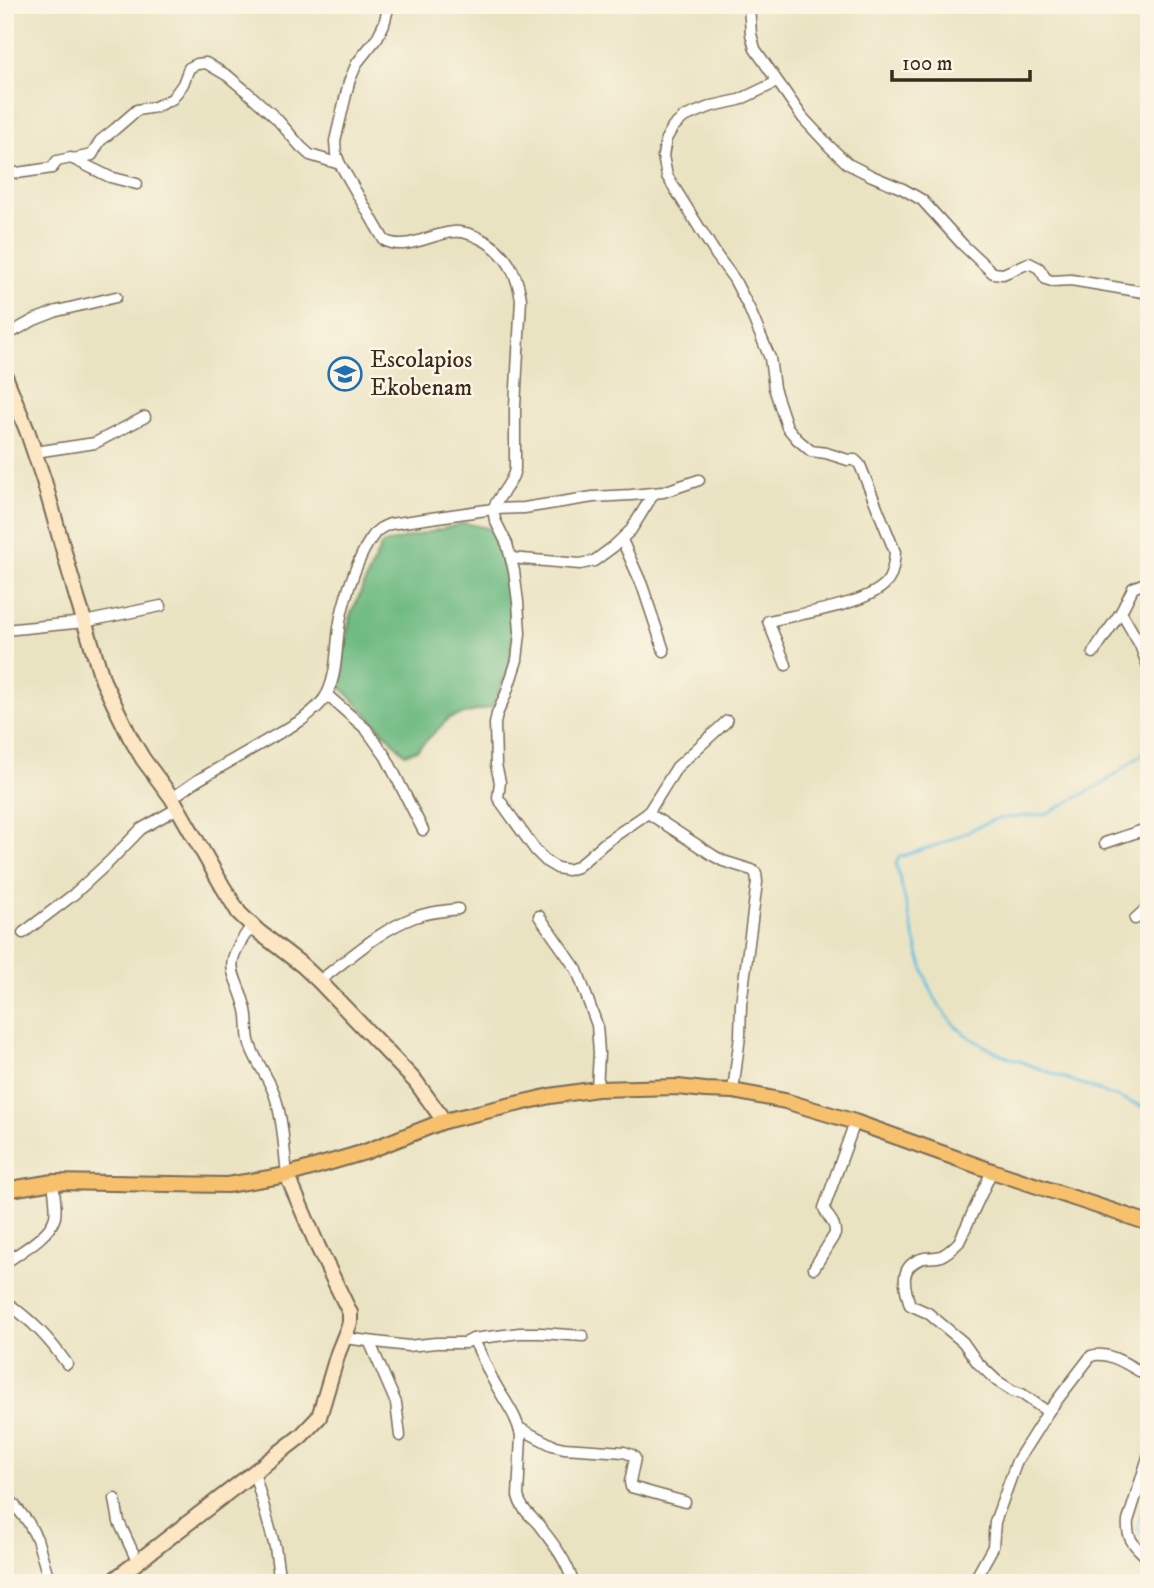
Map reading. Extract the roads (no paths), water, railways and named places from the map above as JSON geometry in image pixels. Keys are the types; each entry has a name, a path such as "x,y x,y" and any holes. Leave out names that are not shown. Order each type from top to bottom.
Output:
{"main road":[{"path":"5,1190 53,1182 227,1185 287,1175 365,1152 444,1121 550,1096 597,1089 678,1087 733,1091 785,1101 855,1122 1149,1223"}],"street":[{"path":"389,5 377,38 357,63 349,82 335,141 340,164 384,240 392,245 404,245 456,231 471,234 491,243 502,254 519,283 521,299 515,405 515,469 513,479 493,509 514,571 520,645 495,724 496,765 500,782 498,798 547,862 568,870 577,867 606,842 648,813 677,767 727,721"},
{"path":"749,5 755,49 803,118 848,164 922,200 993,273 1003,274 1029,263 1040,268 1046,279 1052,281 1071,280 1103,284 1149,295"},
{"path":"17,173 52,168 57,161 92,155 100,141 137,110 155,107 173,99 189,68 206,63 247,92 276,118 310,155 340,164"},
{"path":"778,82 739,100 712,106 684,117 673,127 666,139 663,156 667,176 734,279 749,308 770,358 774,388 787,427 811,451 855,460 860,465 895,552 889,581 877,592 861,600 768,621 786,665"},
{"path":"73,159 110,177 137,184"},
{"path":"5,336 57,311 116,297"},
{"path":"5,376 35,452 103,681 143,758 175,803 239,913 319,981 416,1082 444,1121"},
{"path":"35,452 95,443 145,417"},
{"path":"23,933 73,895 141,829 175,803 198,780 302,720 317,708 327,695 337,659 340,626 350,587 365,549 373,535 381,528 390,524 493,509 524,508 593,496 663,492 699,480"},
{"path":"510,558 580,565 594,561 631,530 654,493"},
{"path":"622,540 642,585 664,651"},
{"path":"1105,634 1093,653 1121,612 1133,588 1149,581"},
{"path":"5,630 84,622 162,606"},
{"path":"1121,612 1142,648 1149,669"},
{"path":"327,695 366,729 386,757 423,830"},
{"path":"648,813 713,856 756,873 733,1091"},
{"path":"1105,843 1149,828"},
{"path":"1135,919 1149,906"},
{"path":"319,981 394,927 433,912 458,909"},
{"path":"540,916 577,970 597,1025 597,1089"},
{"path":"110,1583 301,1436 319,1417 350,1323 350,1313 287,1175 282,1121 274,1093 250,1045 246,1011 232,968 232,958 248,931 259,932"},
{"path":"814,1268 835,1234 833,1220 824,1208 855,1122"},
{"path":"992,1171 959,1242 942,1256 925,1258 910,1266 904,1276 905,1289 910,1305 928,1313 963,1342 977,1362 998,1381 1048,1412"},
{"path":"5,1263 38,1240 52,1223 55,1215 53,1182"},
{"path":"5,1301 30,1320 67,1364"},
{"path":"344,1339 408,1346 465,1343 473,1339 520,1333 583,1336"},
{"path":"473,1339 519,1428 520,1504 569,1567 573,1583"},
{"path":"370,1343 396,1403 400,1436"},
{"path":"973,1583 993,1547 995,1522 1017,1461 1048,1412 1091,1356 1096,1354 1118,1360 1149,1377"},
{"path":"519,1428 552,1446 632,1455 635,1458 629,1482 631,1487 685,1502"},
{"path":"1149,1454 1128,1521 1127,1533 1149,1560"},
{"path":"254,1472 275,1547 280,1583"},
{"path":"5,1493 33,1530 50,1583"},
{"path":"115,1499 119,1522 136,1561"}],"waterway":[{"path":"1149,751 1104,783 1046,814 995,819 943,843 899,857 896,864 928,982 940,1007 959,1029 1000,1054 1149,1109"},
{"path":"1149,1489 1137,1529 1149,1539"}],"place":[{"name":"Escolapios Ekobenam","path":"345,374"}]}
